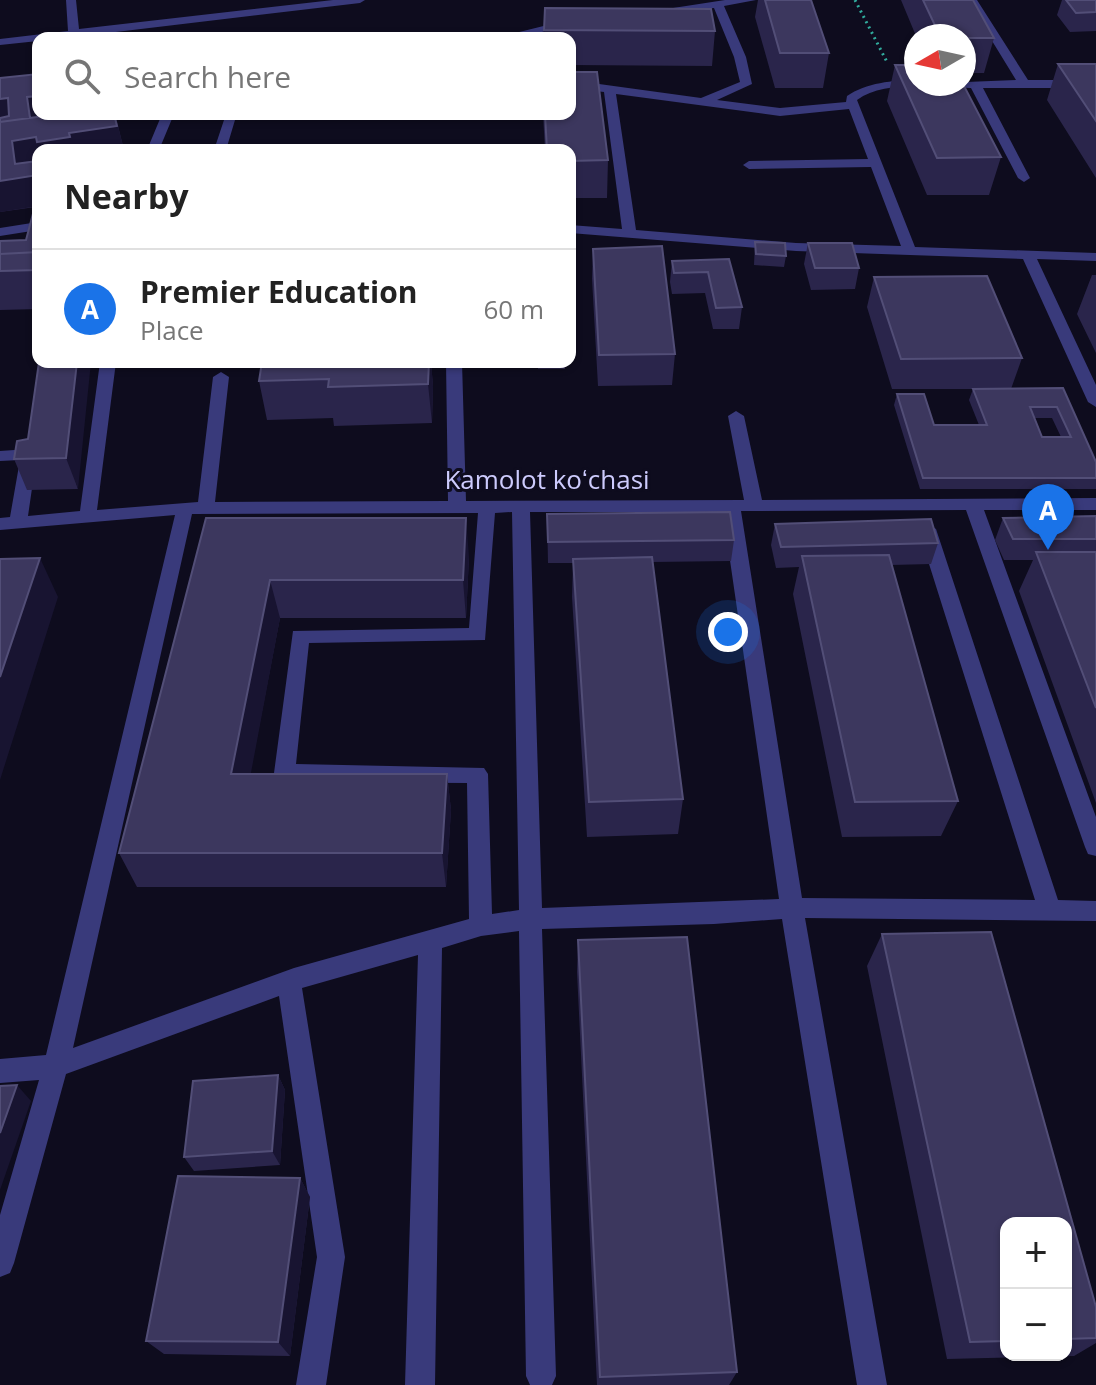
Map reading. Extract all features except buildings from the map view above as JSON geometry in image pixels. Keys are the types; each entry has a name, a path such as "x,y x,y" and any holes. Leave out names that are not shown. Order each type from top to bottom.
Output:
{"street":[{"path":"71,0 74,32"},
{"path":"252,0 261,11"},
{"path":"90,32 360,0"},
{"path":"643,13 751,0"},
{"path":"972,0 1024,84"},
{"path":"700,103 746,84 740,57 718,4"},
{"path":"530,32 584,21"},
{"path":"0,42 32,39"},
{"path":"576,84 780,112 853,105"},
{"path":"904,84 862,91 851,99 910,251"},
{"path":"976,84 1096,84"},
{"path":"976,86 1024,178"},
{"path":"609,87 630,234"},
{"path":"156,144 166,120"},
{"path":"222,144 229,120"},
{"path":"749,165 876,163"},
{"path":"0,232 32,227"},
{"path":"576,230 796,247 1096,257"},
{"path":"1028,254 1096,402"},
{"path":"88,515 107,368"},
{"path":"454,368 457,505"},
{"path":"0,1263 56,1066 196,508 221,377"},
{"path":"736,416 742,504 792,908 872,1385"},
{"path":"0,456 30,446 9,523"},
{"name":"Kamolot koʻchasi","path":"9,523 196,508 1096,504"},
{"path":"481,926 477,774 285,773 300,636 478,635 487,505"},
{"path":"521,505 528,919 541,1376"},
{"path":"920,505 1050,910"},
{"path":"973,505 1096,847"},
{"path":"0,1071 56,1066 289,981 481,926 528,919 714,914 792,908 1096,911"},
{"path":"420,1385 430,940"},
{"path":"289,981 331,1257 311,1385"}],"path":[{"path":"855,0 898,84"}],"place":[{"name":"Premier Education","path":"1048,550"}]}
